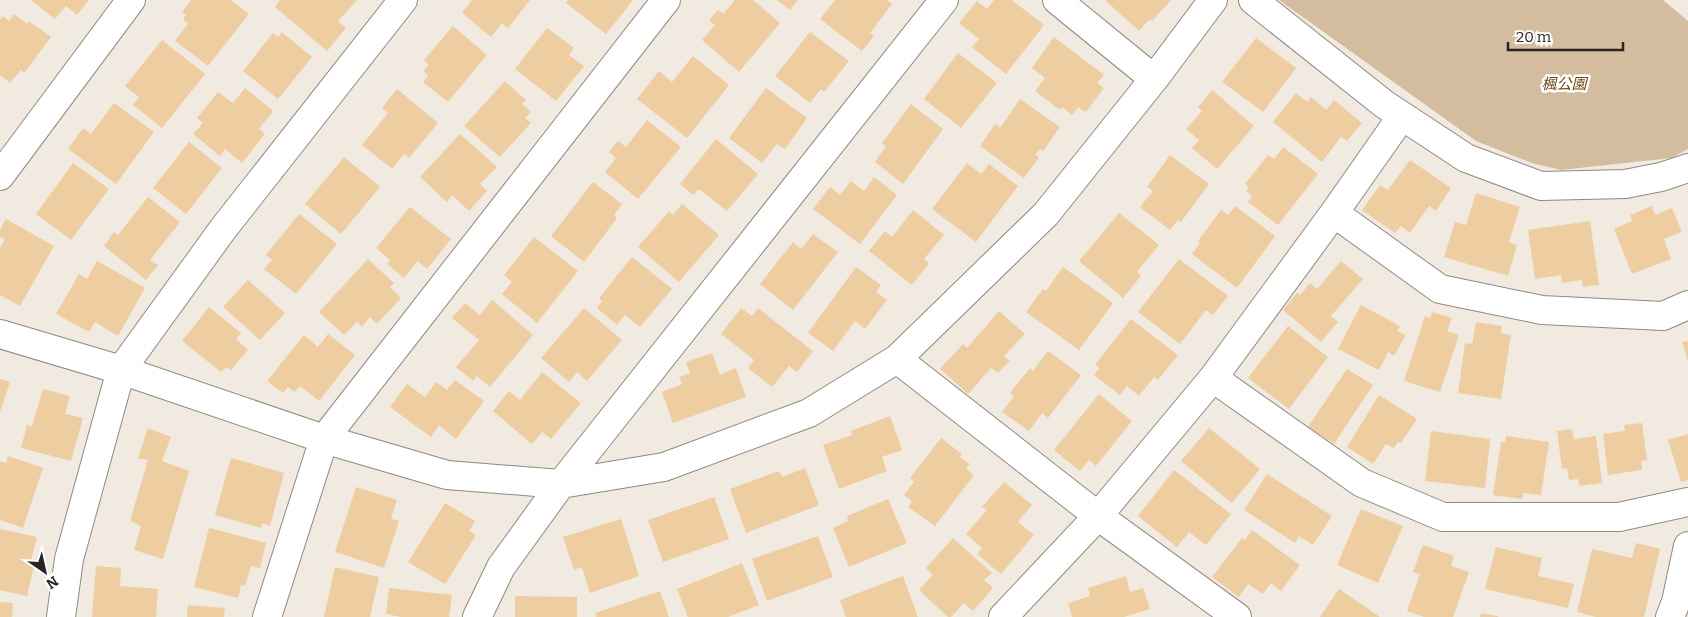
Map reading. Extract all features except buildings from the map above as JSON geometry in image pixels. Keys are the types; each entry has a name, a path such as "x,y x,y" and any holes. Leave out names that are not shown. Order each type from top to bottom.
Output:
{"street":[{"path":"0,176 131,0"},
{"path":"61,617 69,559 121,370 223,229 403,0"},
{"path":"268,617 324,439 666,0"},
{"path":"477,617 501,568 561,484 944,0"},
{"path":"1057,0 1154,79"},
{"path":"0,334 121,370 324,439 447,475 561,484 664,467 810,412 897,359 1046,214 1154,79 1212,0"},
{"path":"1253,0 1402,116 1466,158 1541,186 1624,184 1661,177 1688,168"},
{"path":"1003,617 1098,516 1213,378 1334,213 1402,116"},
{"path":"1334,213 1440,289 1542,310 1663,316 1688,305"},
{"path":"897,359 1098,516 1237,617"},
{"path":"1213,378 1362,483 1444,517 1619,517 1688,502"},
{"path":"1670,617 1676,602 1688,546"}],"green space":[{"name":"楓公園","path":"1279,0 1663,0 1688,21 1688,149 1671,158 1561,170 1532,163 1476,141"}]}
